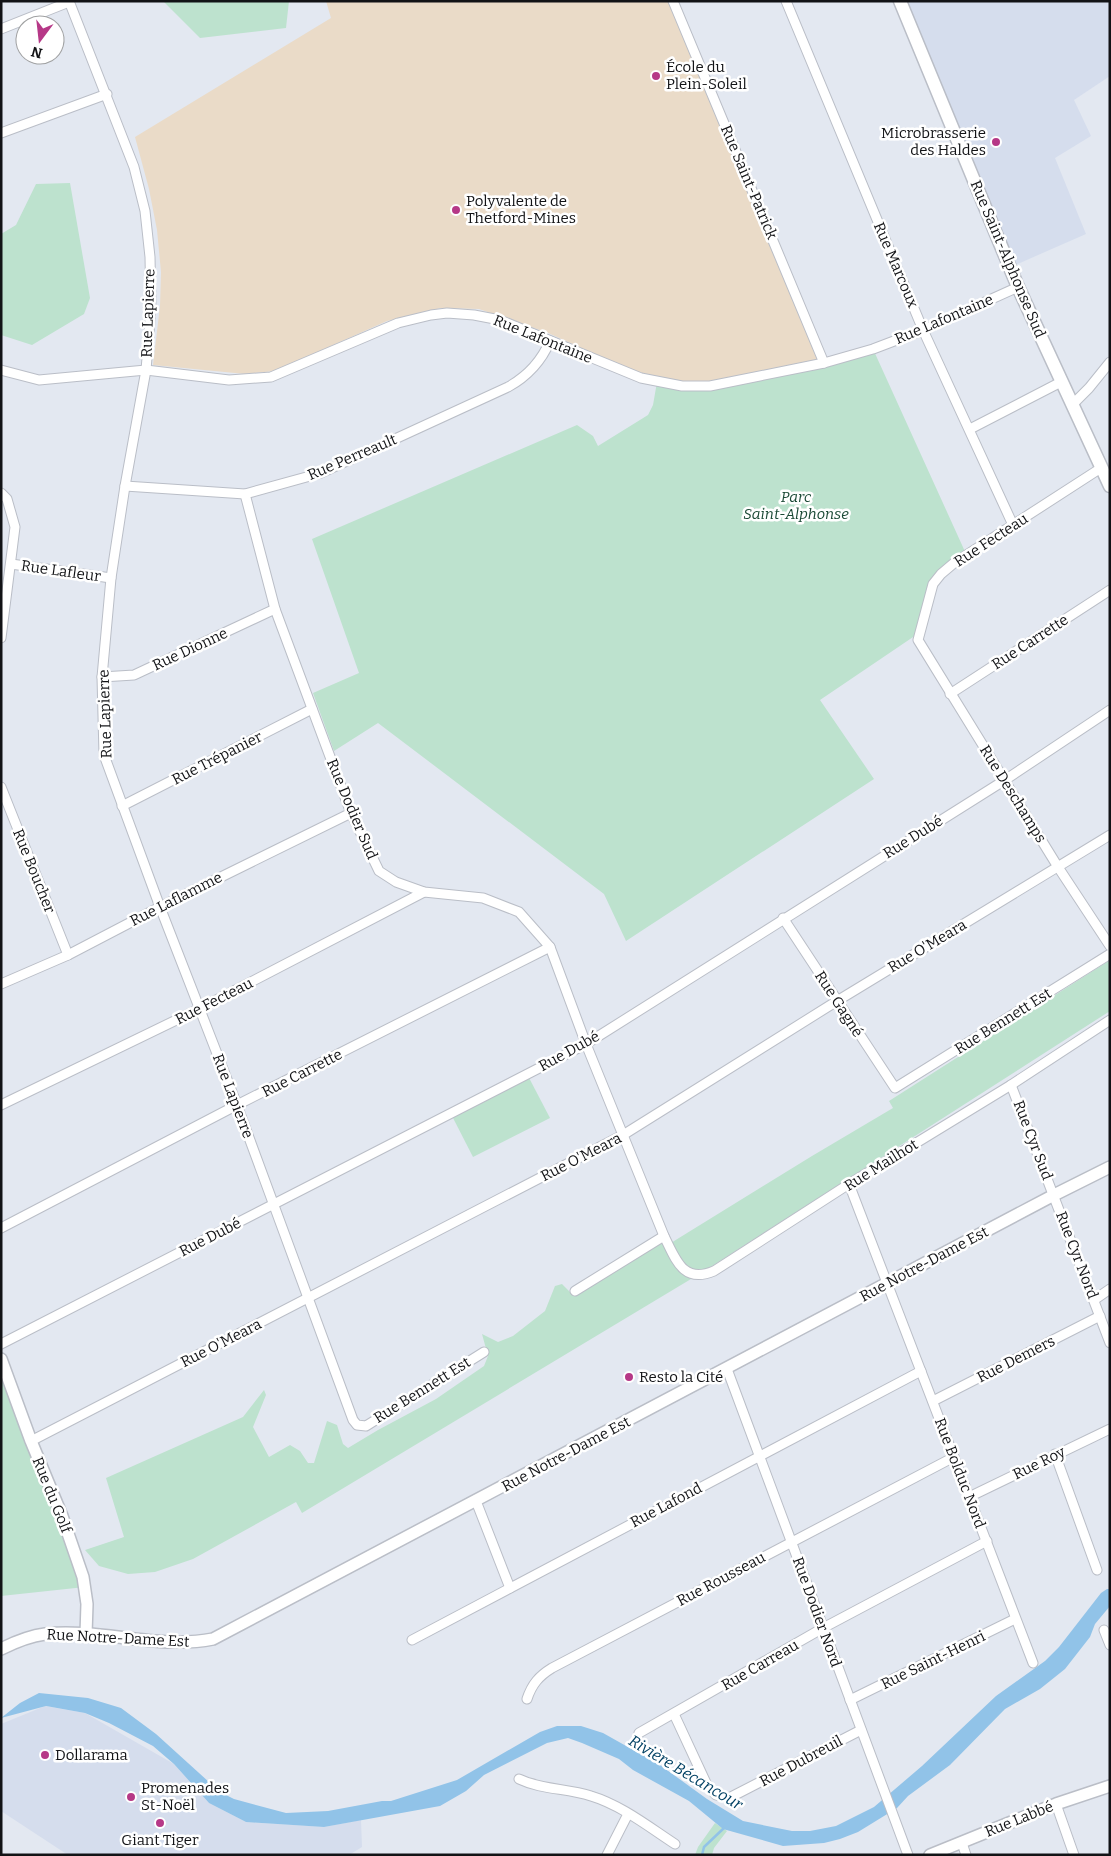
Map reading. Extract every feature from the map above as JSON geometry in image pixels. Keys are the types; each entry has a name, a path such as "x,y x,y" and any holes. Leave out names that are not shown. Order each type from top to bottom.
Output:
{"main road":[{"name":"Rue Saint-Alphonse Sud","path":"900,1 1018,287 1110,486"}],"street":[{"name":"Rue Marcoux","path":"786,1 923,330 1013,525"},
{"path":"1,29 69,2"},
{"name":"Rue Lapierre","path":"69,2 107,94 134,167 145,211 150,257 151,308 146,370 124,486 111,578 102,677 104,755 160,907 237,1105 353,1420 360,1426"},
{"name":"Rue Saint-Patrick","path":"676,2 824,363"},
{"path":"1,132 107,94"},
{"name":"Rue Lafontaine","path":"1,370 39,380 146,370 229,380 271,377 398,323 447,313 474,315 500,320 641,378 682,386 710,386 824,363 873,349 923,330 1018,287"},
{"name":"Rue Perreault","path":"124,486 245,494 321,473 508,387 523,378 535,366 546,352 550,341"},
{"path":"1072,405 1110,362"},
{"path":"970,429 1061,382"},
{"name":"Rue Fecteau","path":"918,640 933,584 941,574 1101,468"},
{"path":"1,493 7,499 15,527 1,638"},
{"name":"Rue Dodier Sud","path":"245,494 276,608 312,710 351,813 379,871 396,882 424,892 483,898 519,912 550,947 586,1044 664,1236"},
{"name":"Rue Lafleur","path":"11,564 111,578"},
{"name":"Rue Carrette","path":"950,694 1110,590"},
{"name":"Rue Dionne","path":"102,677 134,675 276,608"},
{"name":"Rue Deschamps","path":"918,640 1058,867 1110,946"},
{"name":"Rue Trépanier","path":"122,806 312,710"},
{"name":"Rue Dubé","path":"1,1344 586,1044 1004,780 1110,710"},
{"name":"Rue Boucher","path":"1,786 68,955"},
{"name":"Rue Laflamme","path":"1,984 68,955 160,907 351,813"},
{"name":"Rue O'Meara","path":"30,1442 622,1135 837,1001 1110,835"},
{"name":"Rue Fecteau","path":"1,1105 199,1009 424,892"},
{"name":"Rue Gagné","path":"783,918 895,1088"},
{"name":"Rue Carrette","path":"1,1228 237,1105 550,947"},
{"name":"Rue Bennett Est","path":"895,1088 1110,954"},
{"name":"Rue Mailhot","path":"664,1236 685,1271 697,1276 704,1276 849,1184 1011,1085 1110,1020"},
{"name":"Rue Cyr Sud","path":"1011,1085 1054,1195"},
{"name":"Rue Notre-Dame Est","path":"1,1649 16,1641 43,1634 86,1634 179,1642 199,1642 213,1639 1110,1167"},
{"name":"Rue Bolduc Nord","path":"849,1184 1033,1663"},
{"name":"Rue Cyr Nord","path":"1054,1195 1110,1343"},
{"path":"575,1291 664,1236"},
{"path":"1094,1300 1110,1289"},
{"name":"Rue Demers","path":"932,1401 1100,1316"},
{"name":"Rue Bennett Est","path":"360,1426 366,1426 484,1352"},
{"name":"Rue du Golf","path":"1,1359 30,1442 62,1516 86,1587 86,1634"},
{"name":"Rue Dodier Nord","path":"727,1369 908,1855"},
{"name":"Rue Lafond","path":"412,1640 920,1371"},
{"name":"Rue Roy","path":"969,1497 1110,1429"},
{"path":"1055,1454 1097,1570"},
{"name":"Rue Rousseau","path":"527,1699 535,1682 541,1675 552,1668 954,1457"},
{"path":"476,1501 510,1588"},
{"name":"Rue Carreau","path":"639,1732 674,1714 823,1628 987,1541"},
{"name":"Rue Saint-Henri","path":"850,1700 1015,1618"},
{"path":"1104,1630 1110,1645"},
{"name":"Rue Dubreuil","path":"674,1714 707,1785 716,1795 729,1798 861,1730"},
{"path":"519,1779 530,1784 594,1796 612,1804 675,1844"},
{"name":"Rue Labbé","path":"930,1855 1056,1804 1110,1786"},
{"path":"1056,1804 1074,1855"},
{"path":"607,1855 628,1814"},
{"path":"962,1843 966,1855"}],"shaded area":[{"name":"Polyvalente de Thetford-Mines","path":"326,1 669,1 824,363 710,386 657,382 548,333 479,309 441,308 387,321 275,371 245,374 153,365 160,306 161,272 157,230 149,189 135,137 331,18"},
{"path":"905,1 1110,1 1110,76 1074,100 1091,136 1055,158 1086,234 1013,266"},
{"path":"45,1706 85,1713 174,1764 209,1803 246,1822 324,1827 361,1820 362,1847 349,1855 68,1855 1,1811 1,1724"}],"green space":[{"path":"163,1 289,1 286,28 200,38"},
{"path":"70,183 90,298 84,314 32,345 1,335 1,234 16,225 36,184"},
{"name":"Parc Saint-Alphonse","path":"873,349 967,556 941,574 919,633 820,700 874,779 626,941 604,894 378,723 334,751 313,693 359,673 312,539 577,425 593,436 598,446 648,415 653,405 657,382 710,386"},
{"path":"1110,960 1110,1011 706,1270 302,1513 296,1502 193,1559 155,1572 128,1574 99,1566 85,1550 124,1537 106,1478 243,1417 264,1390 266,1395 253,1427 269,1457 290,1445 300,1451 308,1463 314,1463 327,1421 337,1425 343,1444 348,1448 436,1399 484,1366 488,1356 482,1334 498,1342 513,1336 545,1311 555,1286 562,1284 574,1296 662,1241 666,1246 893,1108 889,1101"},
{"path":"527,1074 550,1118 473,1157 451,1114"},
{"path":"1,1359 85,1587 1,1596"},
{"path":"715,1823 727,1831 714,1848 712,1855 695,1855 698,1847"}],"water":[{"path":"1110,1589 1110,1606 1095,1624 1090,1637 1065,1669 1040,1689 1005,1709 950,1765 908,1796 897,1808 858,1832 824,1843 783,1846 723,1829 689,1801 633,1770 619,1759 568,1738 547,1743 484,1775 466,1791 440,1806 324,1827 246,1822 209,1803 174,1764 153,1746 109,1723 85,1713 46,1706 1,1718 20,1703 39,1693 88,1698 121,1708 156,1734 220,1792 234,1799 286,1813 328,1811 391,1801 457,1780 540,1732 557,1726 581,1726 603,1733 660,1765 707,1799 743,1821 792,1831 810,1831 836,1826 874,1807 922,1766 996,1696 1045,1661 1059,1647 1101,1593"}],"waterway":[{"path":"702,1855 704,1847 724,1828"}],"place":[{"name":"École du Plein-Soleil","path":"656,76"},
{"name":"Microbrasserie des Haldes","path":"996,142"},
{"name":"Polyvalente de Thetford-Mines","path":"456,210"},
{"name":"Resto la Cité","path":"629,1377"},
{"name":"Dollarama","path":"45,1755"},
{"name":"Promenades St-Noël","path":"131,1797"},
{"name":"Giant Tiger","path":"160,1823"}],"water label":[{"name":"Rivière Bécancour","path":"686,1772"}]}
